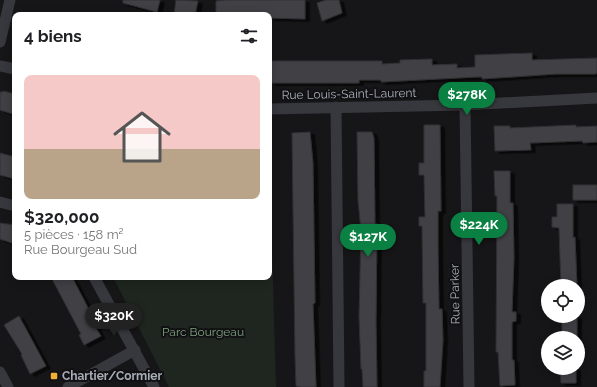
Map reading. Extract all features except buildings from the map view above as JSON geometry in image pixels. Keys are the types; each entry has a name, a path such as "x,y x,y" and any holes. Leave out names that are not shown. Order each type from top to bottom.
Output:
{"street":[{"path":"0,42 10,0"},
{"path":"0,66 12,68"},
{"name":"Rue Louis-Saint-Laurent","path":"272,109 465,105 597,98"},
{"name":"Rue Parker","path":"465,105 469,387"},
{"path":"336,107 339,387"},
{"path":"0,202 12,205"},
{"path":"96,280 154,387"},
{"path":"68,387 135,350"},
{"path":"0,372 8,387"}],"green space":[{"name":"Parc Bourgeau","path":"272,248 276,387 169,387 115,280 272,280"}],"place":[{"name":"Chartier/Cormier","path":"54,376"}]}
